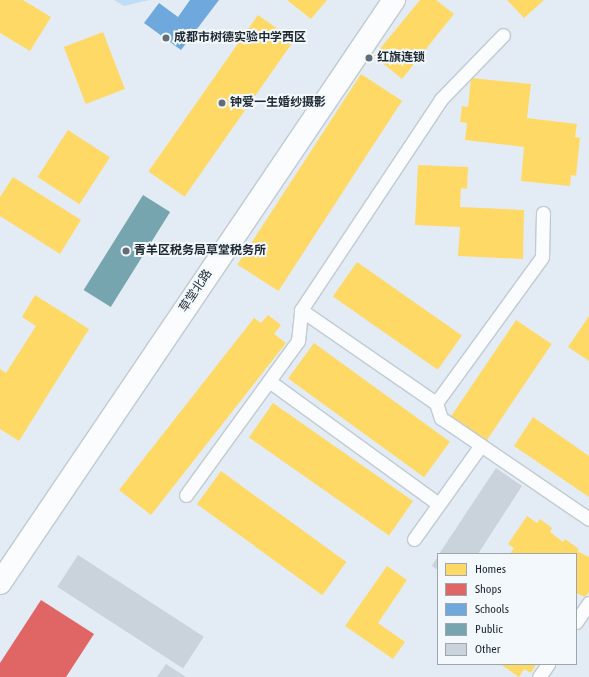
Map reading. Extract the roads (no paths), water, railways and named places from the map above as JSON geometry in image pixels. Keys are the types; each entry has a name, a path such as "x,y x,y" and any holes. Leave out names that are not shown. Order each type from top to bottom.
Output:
{"street":[{"name":"草堂北路","path":"0,583 394,0"}],"lane":[{"path":"186,495 298,341 301,310 441,100 503,35"},
{"path":"436,403 542,256 542,213"},
{"path":"301,310 436,403 441,418 589,519"},
{"path":"269,381 438,504"},
{"path":"414,539 481,445"},
{"path":"577,621 589,603"},
{"path":"540,677 547,665"}],"place":[{"name":"成都市树德实验中学西区","path":"166,38"},
{"name":"红旗连锁","path":"369,58"},
{"name":"钟爱一生婚纱摄影","path":"222,103"},
{"name":"青羊区税务局草堂税务所","path":"126,251"}]}
